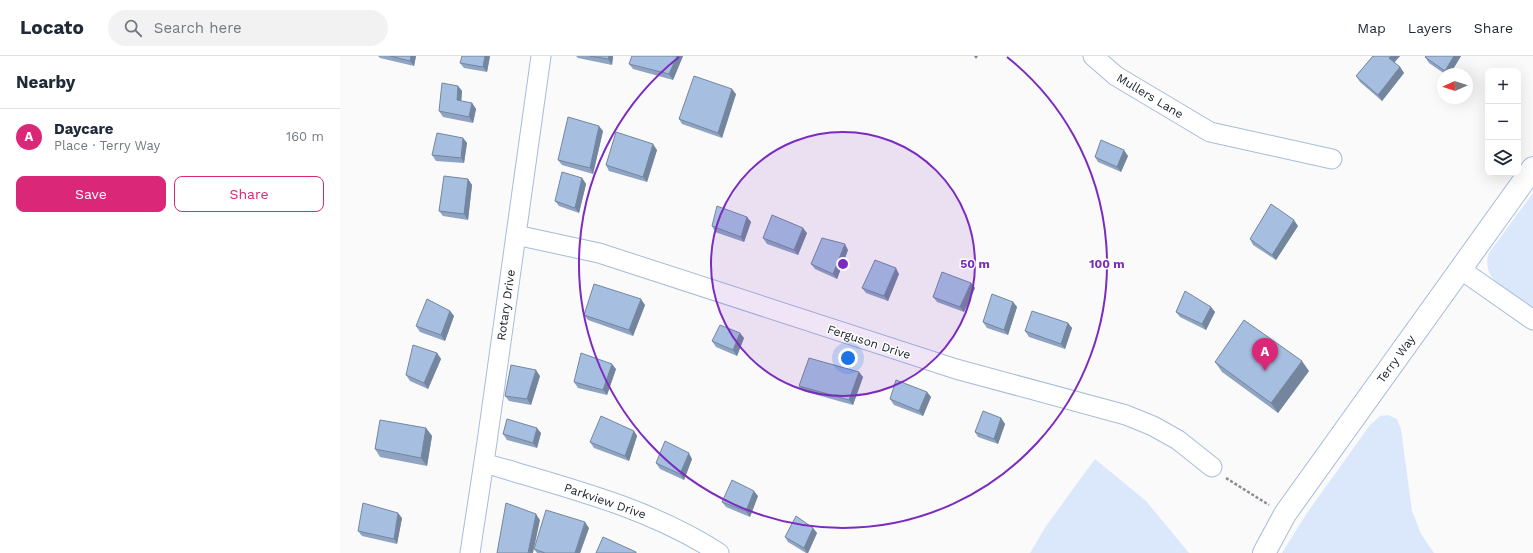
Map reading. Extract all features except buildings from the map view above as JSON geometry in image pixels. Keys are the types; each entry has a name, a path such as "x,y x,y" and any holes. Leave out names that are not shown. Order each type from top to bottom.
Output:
{"street":[{"name":"Rotary Drive","path":"470,553 541,56"},
{"name":"Mullers Lane","path":"1093,56 1116,76 1210,132 1332,159"},
{"name":"Terry Way","path":"1264,553 1285,514 1533,168"},
{"name":"Ferguson Drive","path":"516,235 598,253 956,369 1126,415 1153,426 1178,440 1212,467"},
{"path":"1460,270 1533,320"},
{"name":"Parkview Drive","path":"484,463 629,508 674,527 719,553"}],"path":[{"path":"1212,467 1239,488 1285,514"}],"shaded area":[{"path":"1533,193 1533,308 1500,286 1489,272 1487,263 1489,253"},
{"path":"1388,415 1397,419 1401,429 1412,511 1421,534 1434,553 1282,553 1307,513 1370,425 1380,416"},
{"path":"1095,459 1146,501 1189,553 1030,553 1046,526"}],"place":[{"name":"Daycare","path":"1265,371"}]}
